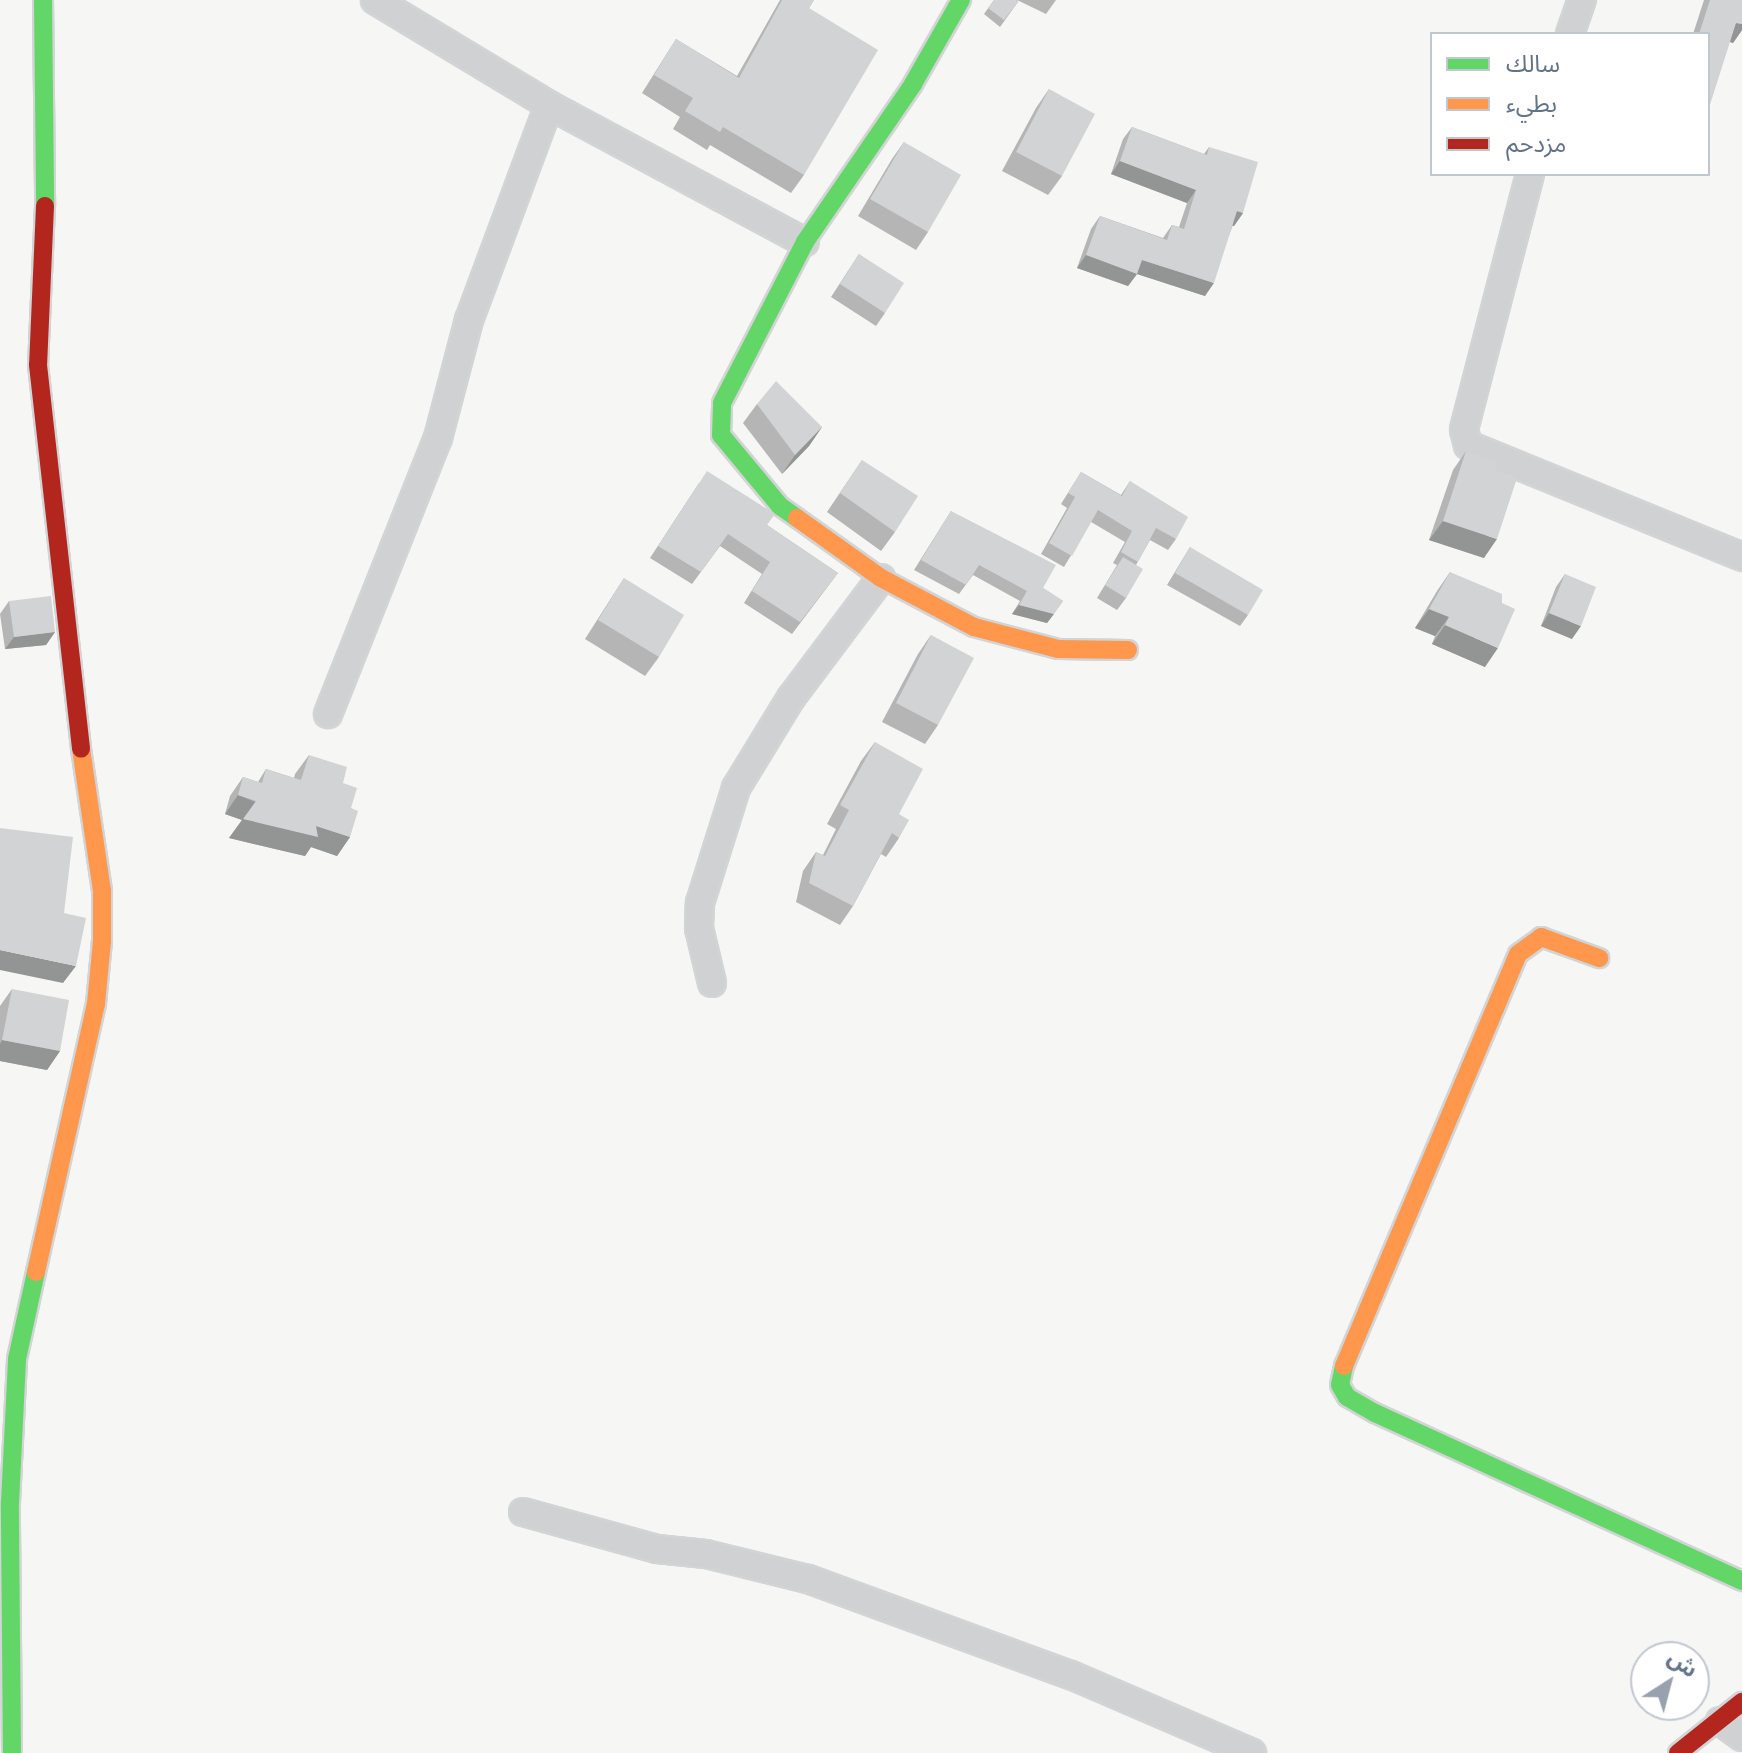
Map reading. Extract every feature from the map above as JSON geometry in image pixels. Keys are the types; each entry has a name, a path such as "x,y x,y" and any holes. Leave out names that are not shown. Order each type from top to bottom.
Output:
{"street":[{"path":"12,1753 10,1503 17,1359 96,1004 102,941 102,891 73,694 38,365 45,197 43,0"},
{"path":"375,0 549,105 805,242"},
{"path":"961,0 913,84 805,242 722,403 721,435 780,506 881,578 974,627 1058,649 1128,650"},
{"path":"1571,32 1582,0"},
{"path":"328,714 438,438 469,320 549,105"},
{"path":"1529,176 1464,430 1468,445 1742,557"},
{"path":"712,983 699,928 700,903 736,788 791,698 881,578"},
{"path":"1599,958 1541,937 1518,954 1346,1359 1340,1385 1347,1397 1375,1413 1742,1581"},
{"path":"523,1512 657,1549 706,1554 808,1579 1071,1675 1252,1753"},
{"path":"1678,1753 1742,1702"},
{"path":"1720,1721 1742,1737"}],"building":[{"path":"782,0 814,0 809,8 878,50 804,175 723,127 720,132 685,111 693,98 654,75 676,39 739,78"},
{"path":"994,0 1018,2 1004,20 988,8"},
{"path":"1710,0 1742,0 1742,24 1736,23 1710,105 1710,32 1700,32"},
{"path":"1049,89 1095,114 1062,176 1016,152"},
{"path":"1132,127 1207,155 1209,147 1258,162 1243,213 1237,211 1214,283 1142,260 1137,274 1086,255 1100,216 1167,240 1172,225 1184,229 1196,190 1120,161"},
{"path":"904,142 961,175 928,232 870,199"},
{"path":"859,254 904,283 885,313 840,284"},
{"path":"776,381 822,427 795,455 757,404"},
{"path":"1466,451 1497,461 1495,470 1517,478 1497,539 1443,521"},
{"path":"862,460 918,496 895,532 840,493"},
{"path":"707,471 775,514 767,525 838,573 800,622 752,591 770,562 728,534 701,572 658,546"},
{"path":"1081,472 1122,496 1130,481 1188,517 1176,539 1156,528 1138,562 1121,552 1132,531 1098,510 1072,556 1049,543 1075,497 1068,493"},
{"path":"951,511 1056,565 1043,588 1063,601 1054,614 1019,605 1027,591 979,565 966,585 921,560"},
{"path":"1190,547 1263,590 1248,615 1175,573"},
{"path":"1123,557 1143,569 1126,598 1105,585"},
{"path":"1450,572 1502,594 1502,603 1515,609 1498,648 1445,625 1449,617 1429,609"},
{"path":"1565,574 1596,587 1581,626 1549,613"},
{"path":"624,578 684,615 659,657 598,620"},
{"path":"51,596 55,632 14,637 9,601"},
{"path":"931,635 974,658 938,725 896,703"},
{"path":"875,742 923,769 899,814 909,820 899,838 892,833 853,906 809,883 816,852 825,856 849,810 840,805"},
{"path":"309,755 347,767 343,783 357,788 351,808 358,811 350,837 316,826 318,837 243,819 256,801 238,795 243,777 262,783 266,769 301,780"},
{"path":"0,828 73,837 64,913 86,918 76,966 0,950"},
{"path":"12,989 69,1000 60,1051 2,1040"}],"traffic: fast":[{"path":"43,0 45,206"},
{"path":"797,518 780,506 721,435 722,403 805,242 913,84 961,0"},
{"path":"12,1753 10,1503 17,1359 36,1272"},
{"path":"1344,1366 1340,1385 1347,1397 1375,1413 1742,1581"}],"traffic: slow":[{"path":"797,518 881,578 974,627 1058,649 1128,650"},
{"path":"36,1272 96,1004 102,941 102,891 81,749"},
{"path":"1344,1366 1518,954 1541,937 1599,958"}],"traffic: jam":[{"path":"45,206 38,365 81,749"},
{"path":"1678,1753 1742,1702"}]}
